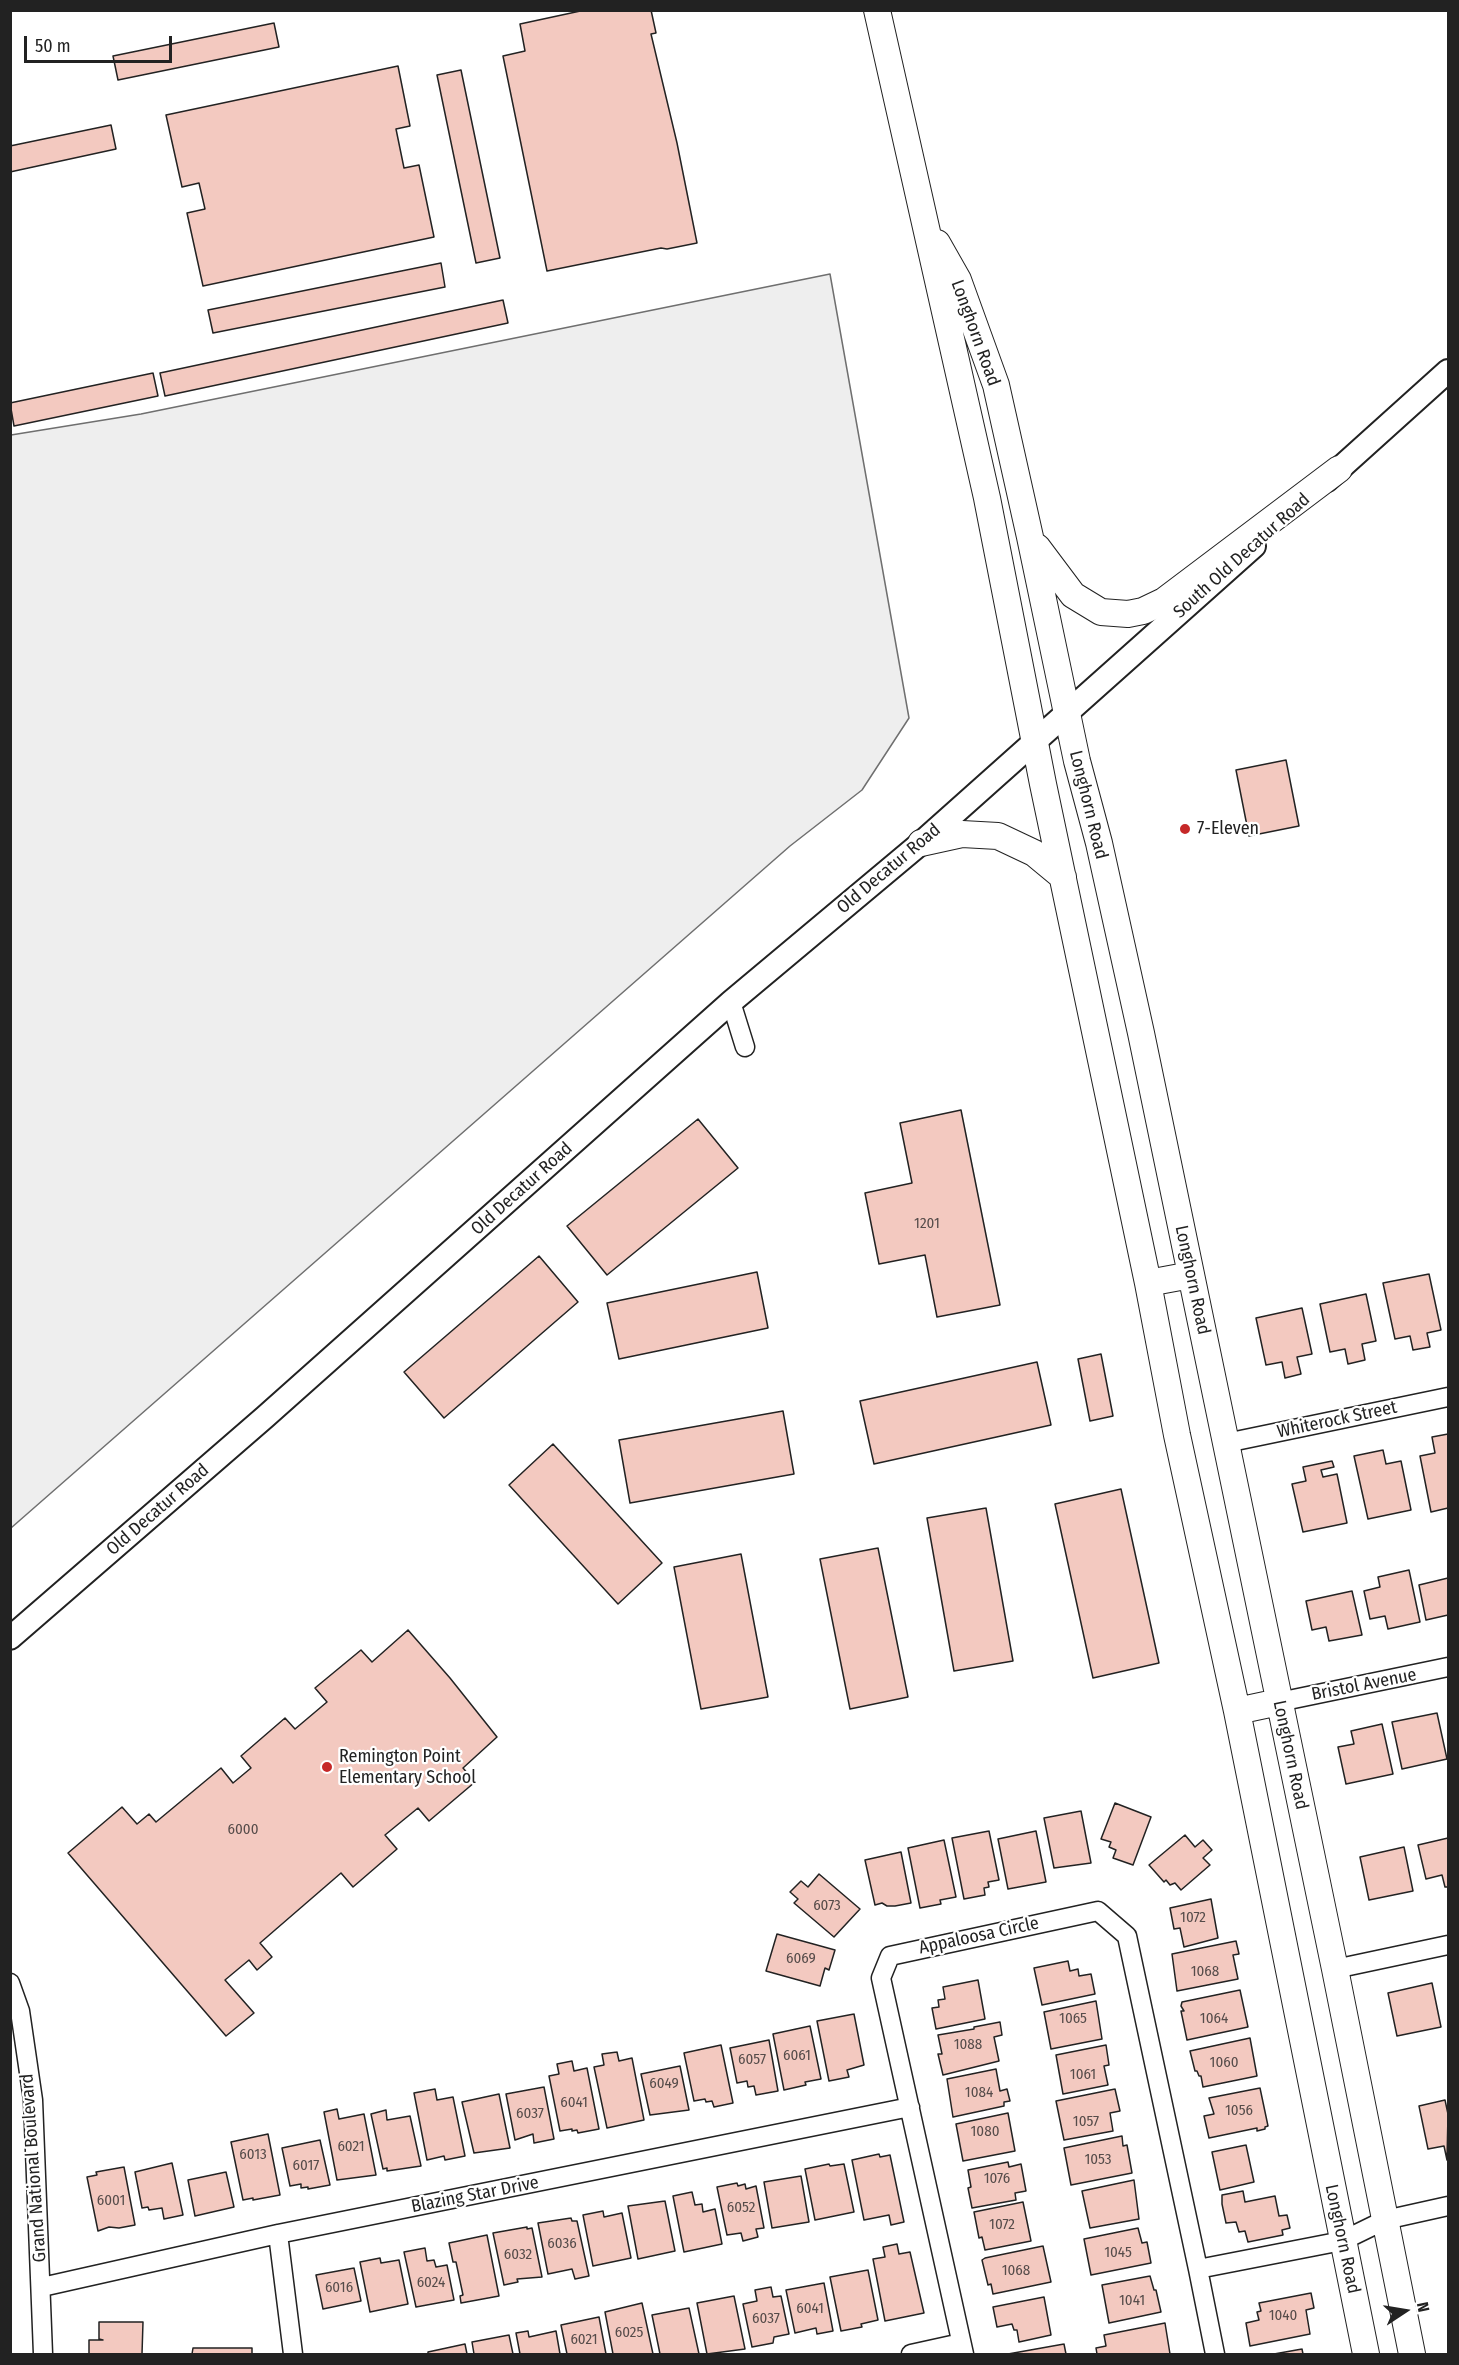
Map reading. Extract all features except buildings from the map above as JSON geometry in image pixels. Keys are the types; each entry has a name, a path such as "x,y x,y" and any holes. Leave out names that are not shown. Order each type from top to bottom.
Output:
{"main road":[{"name":"Longhorn Road","path":"877,10 987,498 1177,1435 1237,1711 1366,2355"},
{"name":"Longhorn Road","path":"885,45 886,10"},
{"name":"Longhorn Road","path":"923,220 958,280 996,385 1077,761 1104,864 1191,1275 1335,1969 1412,2355"},
{"path":"1030,537 1073,595 1101,612 1128,614 1164,601 1339,469"},
{"path":"921,843 962,834 998,836 1034,853 1063,878"},
{"path":"1148,1283 1191,1275"},
{"path":"1237,1711 1279,1702"}],"street":[{"name":"South Old Decatur Road","path":"1035,741 1449,371"},
{"name":"Old Decatur Road","path":"10,1638 274,1410 731,1002 921,843 1035,741"},
{"path":"731,1002 745,1047"},
{"name":"Whiterock Street","path":"1226,1443 1449,1397"},
{"name":"Bristol Avenue","path":"1279,1702 1449,1668"},
{"name":"Appaloosa Circle","path":"962,2349 881,1978 890,1956 1098,1911 1127,1936 1198,2269"},
{"path":"1335,1969 1449,1945"},
{"name":"Grand National Boulevard","path":"10,1983 20,2011 33,2100 43,2355"},
{"name":"Blazing Star Drive","path":"42,2287 278,2234 910,2107"},
{"path":"1215,2355 1198,2269 1342,2241 1384,2220 1449,2206"},
{"path":"278,2234 293,2355"},
{"path":"911,2355 962,2349"}],"shaded area":[{"path":"830,274 909,718 862,790 790,846 11,1528 11,435 141,414"}],"place":[{"name":"7-Eleven","path":"1185,829"},
{"name":"Remington Point Elementary School","path":"327,1767"}]}
